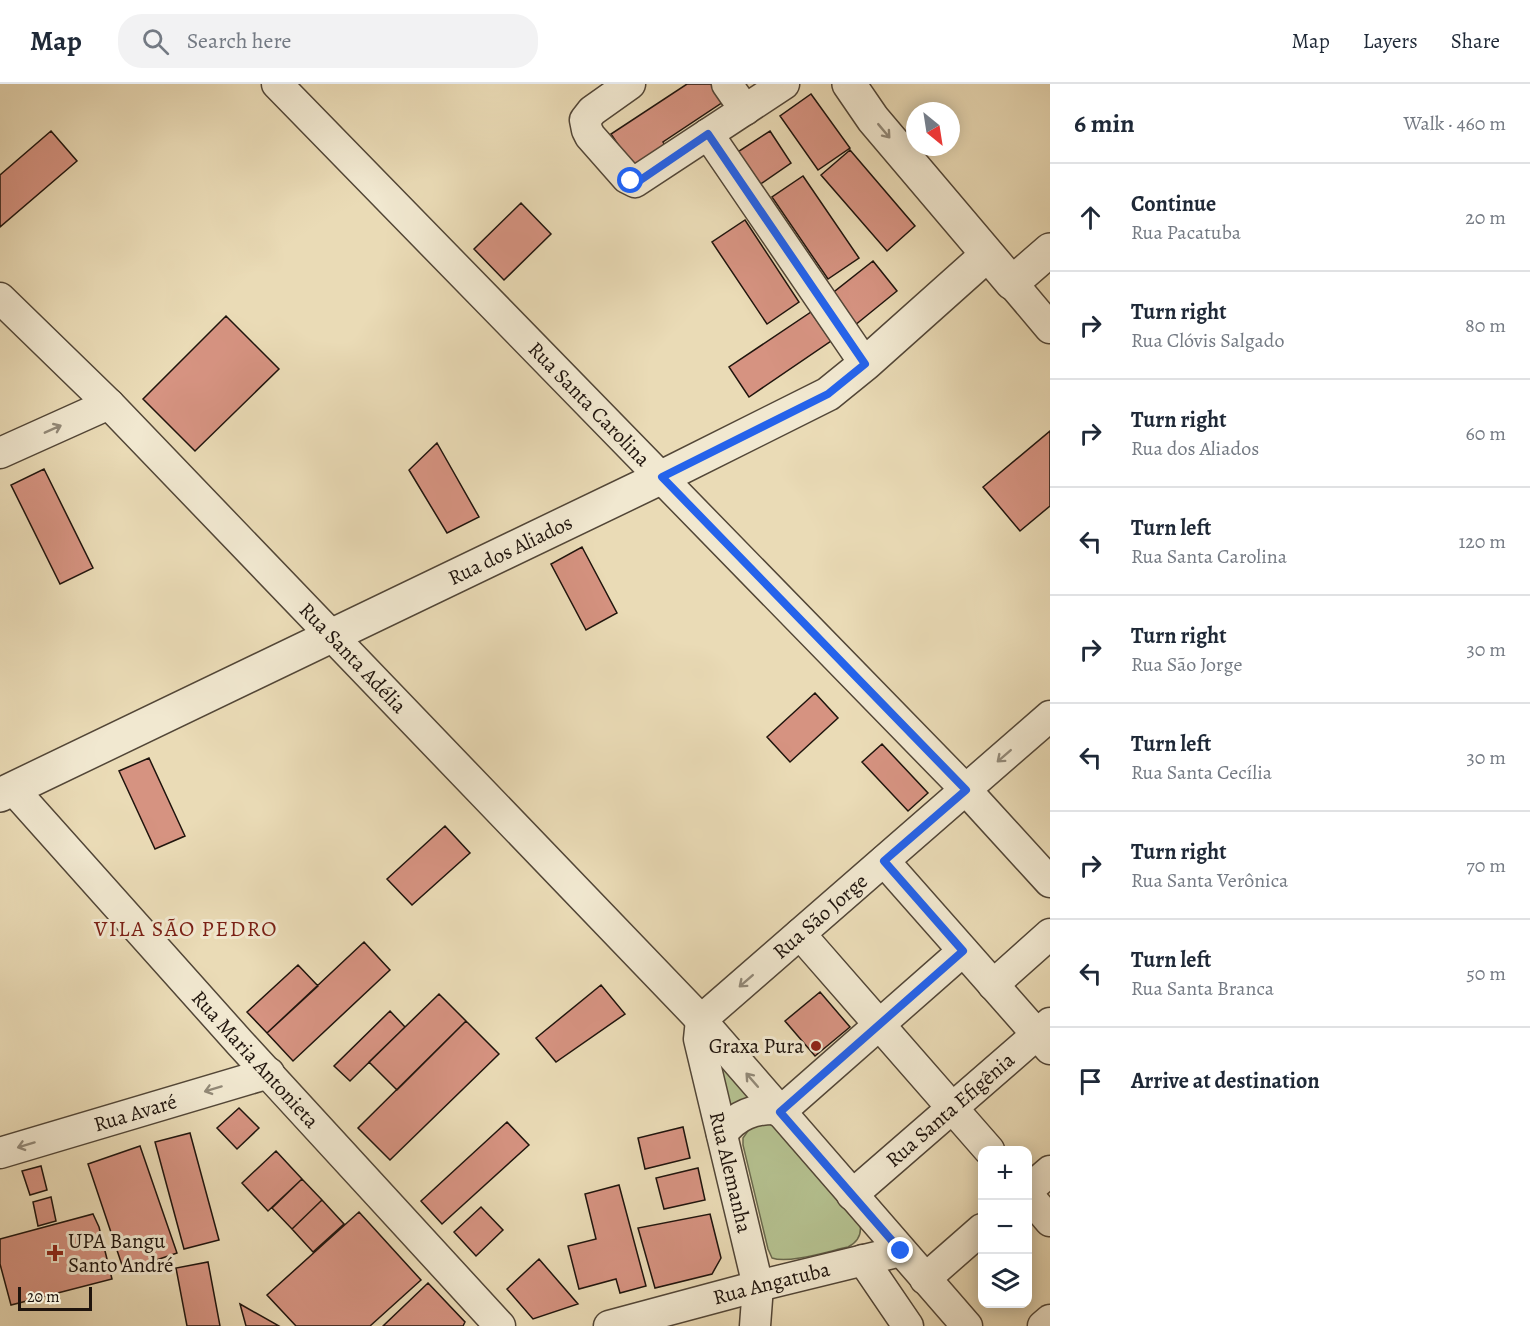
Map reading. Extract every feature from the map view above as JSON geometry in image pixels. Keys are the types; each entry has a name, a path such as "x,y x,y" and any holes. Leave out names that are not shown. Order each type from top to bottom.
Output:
{"street":[{"name":"Rua Santa Carolina","path":"278,84 966,790 1049,879"},
{"path":"630,84 592,111 585,120 590,136 631,181 639,181 784,84"},
{"path":"727,84 745,110"},
{"path":"849,84 873,119 1050,328"},
{"path":"708,134 865,364"},
{"path":"1011,283 1050,250"},
{"name":"Rua dos Aliados","path":"6,792 662,477 828,394 987,255"},
{"name":"Rua Santa Adélia","path":"0,298 109,404 701,1020 967,1326"},
{"path":"0,453 109,404"},
{"name":"Rua São Jorge","path":"701,1020 1049,717"},
{"name":"Rua Maria Antonieta","path":"6,792 269,1073 500,1326"},
{"path":"884,861 993,985 1046,1036"},
{"path":"800,934 985,1146"},
{"path":"993,985 1050,934"},
{"path":"722,1134 728,1125 740,1116 767,1109 779,1110 963,951"},
{"name":"Rua Alemanha","path":"701,1020 699,1039 758,1286 754,1326"},
{"name":"Rua Santa Efigênia","path":"852,1196 952,1108 1046,1036"},
{"name":"Rua Avaré","path":"0,1153 269,1073"},
{"path":"1032,1187 1050,1171"},
{"path":"1032,1200 1050,1221"},
{"path":"925,1279 978,1233"},
{"path":"898,1319 901,1251"},
{"name":"Rua Angatuba","path":"609,1326 901,1251"},
{"path":"863,1260 898,1319"},
{"path":"1043,1326 1050,1320"}],"green space":[{"path":"711,1045 763,1101 732,1116"},
{"path":"770,1123 780,1126 860,1224 860,1235 848,1247 799,1258 772,1258 743,1145 743,1138 750,1128"}],"building":[{"path":"687,84 711,84 723,102 663,142 667,149 635,170 611,134"},
{"path":"811,94 850,148 818,170 780,116"},
{"path":"51,131 77,161 0,227 0,175"},
{"path":"770,131 791,163 752,190 730,157"},
{"path":"850,150 915,226 887,251 821,175"},
{"path":"803,176 859,258 828,279 772,197"},
{"path":"521,203 551,234 504,280 474,249"},
{"path":"745,220 799,302 767,324 712,242"},
{"path":"873,261 897,291 849,330 825,299"},
{"path":"811,312 831,341 749,397 729,367"},
{"path":"226,316 279,369 195,451 143,399"},
{"path":"1050,431 1050,506 1020,531 983,487"},
{"path":"437,443 479,517 447,533 409,470"},
{"path":"44,469 93,568 60,584 11,485"},
{"path":"582,547 617,613 586,630 551,564"},
{"path":"815,693 838,718 790,762 767,737"},
{"path":"882,744 928,793 908,811 862,762"},
{"path":"149,758 185,836 155,849 119,771"},
{"path":"445,826 470,853 412,905 387,879"},
{"path":"364,942 390,970 293,1061 267,1033"},
{"path":"298,965 318,986 267,1033 247,1012"},
{"path":"601,985 625,1014 556,1062 536,1038"},
{"path":"820,992 850,1027 815,1056 785,1021"},
{"path":"439,994 466,1021 397,1090 369,1062"},
{"path":"390,1011 405,1027 350,1081 334,1066"},
{"path":"466,1021 499,1054 390,1160 358,1128"},
{"path":"239,1108 259,1128 237,1149 217,1128"},
{"path":"507,1122 529,1145 442,1224 421,1201"},
{"path":"683,1127 690,1158 645,1169 638,1138"},
{"path":"190,1133 219,1240 184,1249 155,1142"},
{"path":"140,1146 177,1253 124,1271 88,1164"},
{"path":"276,1151 302,1179 268,1211 242,1183"},
{"path":"41,1166 47,1190 30,1195 22,1171"},
{"path":"698,1168 705,1200 664,1209 656,1178"},
{"path":"302,1179 322,1200 292,1229 272,1208"},
{"path":"619,1185 646,1286 620,1293 616,1279 579,1289 568,1246 596,1239 585,1194"},
{"path":"51,1197 56,1221 38,1226 33,1202"},
{"path":"322,1200 344,1224 313,1252 292,1229"},
{"path":"481,1207 503,1230 476,1256 454,1232"},
{"path":"359,1212 421,1280 370,1326 296,1326 267,1295"},
{"path":"93,1214 99,1227 112,1279 11,1305 0,1264 0,1239"},
{"path":"710,1214 721,1258 712,1274 655,1288 638,1228"},
{"path":"539,1259 578,1304 533,1319 507,1289"},
{"path":"208,1262 220,1326 187,1326 176,1268"},
{"path":"428,1283 465,1322 463,1326 383,1326"},
{"path":"240,1304 279,1326 246,1326"}],"place":[{"name":"Graxa Pura","path":"816,1046"},
{"name":"UPA Bangu Santo André","path":"55,1253"}],"district":[{"name":"VILA SÃO PEDRO","path":"186,928"}],"route":[{"path":"631,181 639,181 708,134 865,364 828,394 662,477 966,790 884,861 963,951 780,1112 901,1251"}]}
